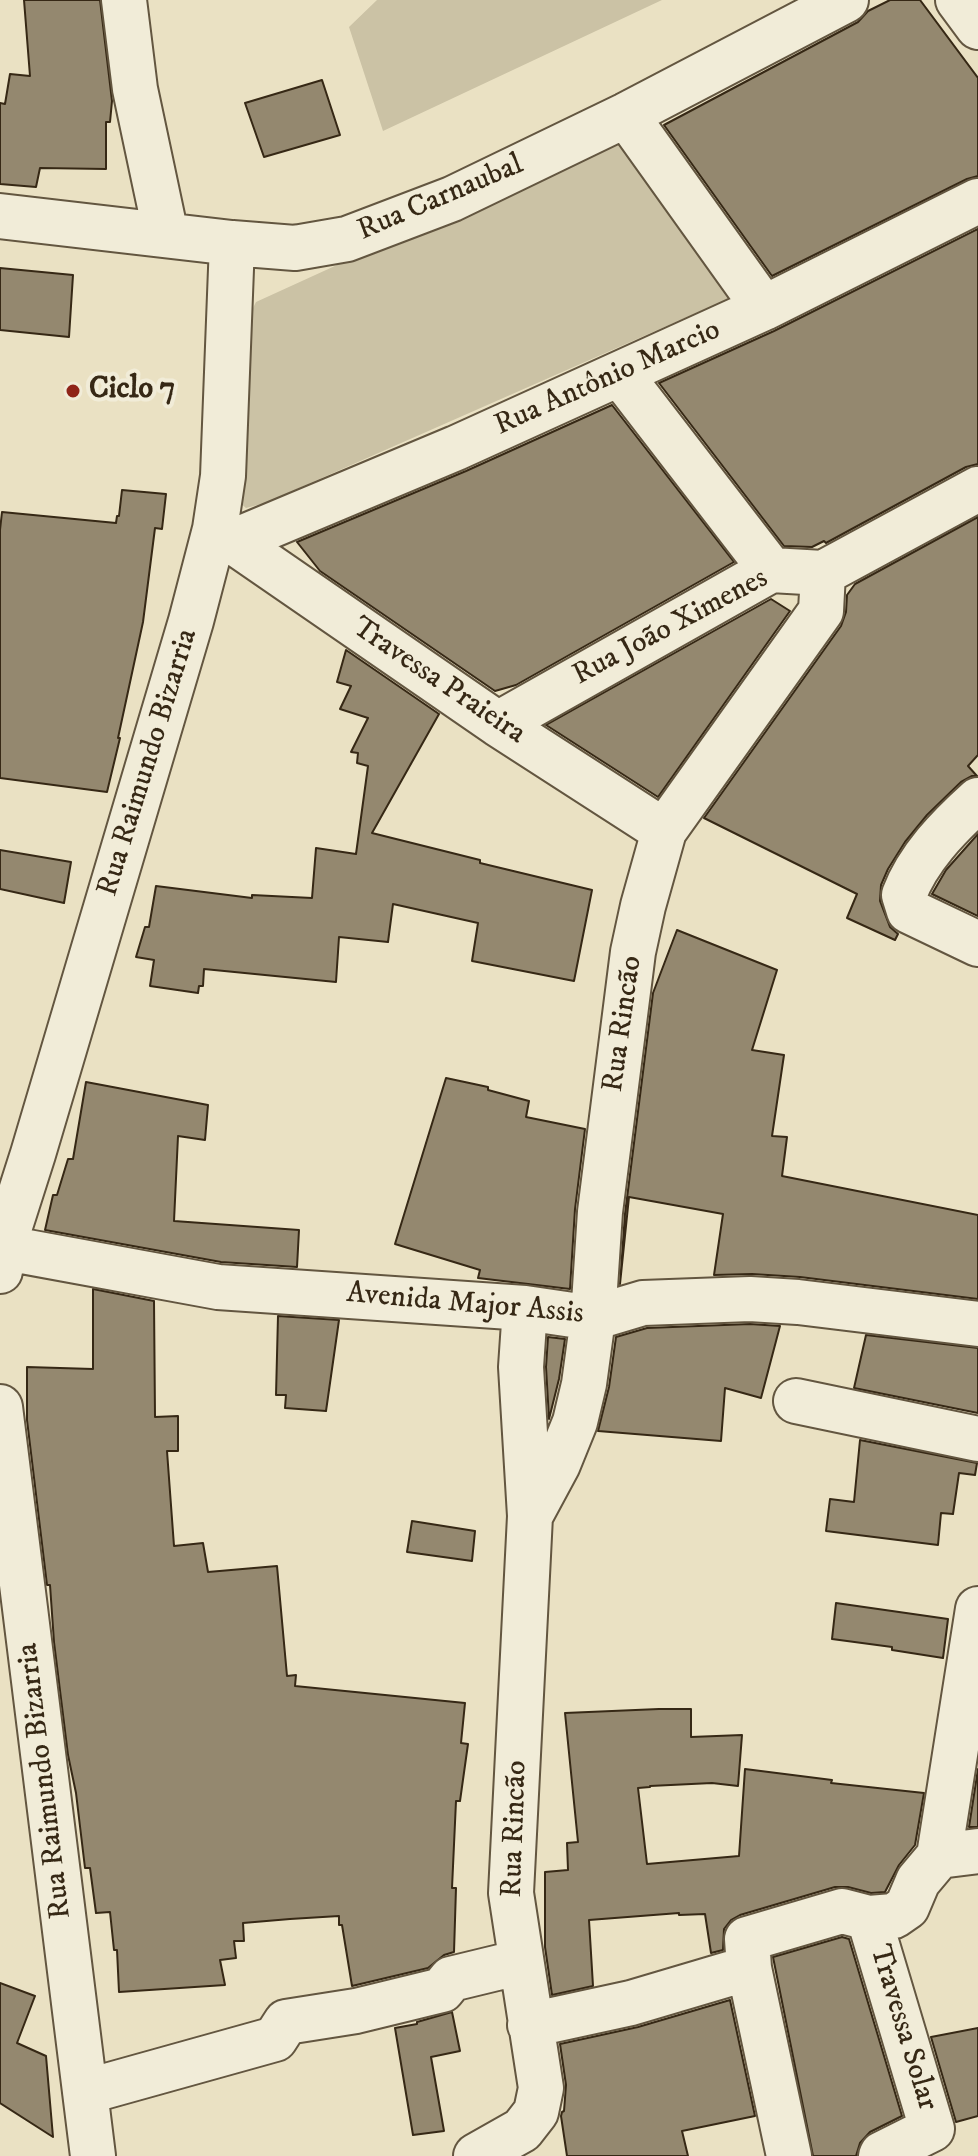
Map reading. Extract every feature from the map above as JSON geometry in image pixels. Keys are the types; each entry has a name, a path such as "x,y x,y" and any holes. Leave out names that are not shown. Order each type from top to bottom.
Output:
{"street":[{"path":"124,0 135,89 166,235"},
{"name":"Rua Carnaubal","path":"0,216 295,248 347,239 452,199 626,115 846,0"},
{"path":"958,0 978,27"},
{"path":"626,115 764,308"},
{"name":"Rua Antônio Marcio","path":"224,535 456,448 764,308 978,201"},
{"name":"Rua Raimundo Bizarria","path":"1,1255 191,621 224,535 223,476 232,243"},
{"path":"620,374 771,570"},
{"path":"823,573 978,489"},
{"name":"Travessa Praieira","path":"224,535 498,724 664,831"},
{"name":"Rua João Ximenes","path":"498,724 771,570 823,573"},
{"name":"Rua Rincão","path":"530,1516 558,1464 575,1422 584,1384 593,1318 600,1212 633,952 664,831 821,611 823,573"},
{"path":"960,936 909,911 904,895 912,873 955,821 978,800"},
{"name":"Avenida Major Assis","path":"1,1255 218,1287 525,1308 593,1318 643,1303 750,1299 978,1324"},
{"name":"Rua Rincão","path":"476,2156 522,2130 536,2112 541,2088 511,1893 530,1516 521,1367 525,1308"},
{"path":"796,1401 978,1439"},
{"name":"Rua Raimundo Bizarria","path":"0,1407 93,2156"},
{"path":"789,2156 749,1968 747,1939 842,1911 869,1918 894,1916 907,1907 918,1881 958,1854 978,1609"},
{"name":"Travessa Solar","path":"869,1918 932,2129 881,2156"},
{"path":"85,2092 275,2039 286,2022 356,2011 442,1990 451,1979 521,1962"},
{"path":"530,2025 631,2003 749,1968"}],"shaded area":[{"path":"377,0 662,0 383,131 349,27"},
{"path":"626,133 746,291 265,503 246,508 239,502 236,494 252,310 256,302"}],"building":[{"path":"24,0 100,0 112,101 110,122 106,122 106,169 40,168 36,187 0,184 0,103 5,104 10,74 30,76"},
{"path":"890,0 920,0 978,78 978,176 772,276 664,125 858,22 868,11"},
{"path":"322,80 340,135 264,157 245,103"},
{"path":"978,229 978,464 966,467 826,543 824,541 812,547 784,546 659,383 774,331"},
{"path":"0,268 73,275 69,337 0,330"},
{"path":"612,405 734,562 516,685 495,691 320,571 297,542 466,471"},
{"path":"122,490 166,494 162,529 155,528 143,622 107,792 0,778 2,512 116,523"},
{"path":"978,517 978,755 968,766 977,776 961,782 927,815 888,869 881,885 880,901 890,927 898,934 895,940 847,918 857,894 704,818 841,626 847,595 855,584"},
{"path":"771,599 790,611 658,797 546,725"},
{"path":"346,650 439,714 372,833 592,890 574,981 472,961 478,923 393,904 388,942 339,937 336,982 204,969 203,986 199,986 198,993 150,986 154,960 136,957 145,927 149,927 156,886 252,898 252,895 312,898 316,848 356,854 368,766 357,763 358,753 351,752 368,718 340,709 351,686 337,682"},
{"path":"978,834 978,916 932,894 946,870"},
{"path":"0,850 71,862 64,903 0,889"},
{"path":"677,930 777,970 752,1050 784,1055 772,1136 787,1137 782,1176 978,1215 978,1299 800,1277 714,1275 723,1214 629,1197 620,1284 625,1214 653,993"},
{"path":"446,1078 488,1087 488,1090 529,1101 526,1117 585,1129 575,1209 570,1289 478,1278 480,1270 395,1244"},
{"path":"86,1082 208,1105 205,1140 178,1136 174,1221 299,1230 297,1267 221,1262 45,1230 53,1195 57,1195 68,1159 73,1159"},
{"path":"93,1289 154,1301 155,1417 178,1416 178,1451 167,1451 174,1546 203,1543 208,1572 277,1566 287,1676 296,1675 295,1686 465,1703 461,1743 468,1744 460,1801 456,1801 452,1888 456,1888 454,1952 444,1955 428,1968 352,1986 339,1916 290,1919 243,1923 244,1941 234,1941 236,1958 220,1960 225,1985 119,1992 117,1950 114,1950 110,1912 96,1913 90,1868 85,1868 27,1420 27,1367 93,1369"},
{"path":"278,1316 339,1320 326,1411 285,1408 286,1395 276,1395"},
{"path":"750,1324 780,1326 761,1398 725,1388 721,1441 598,1431 609,1387 616,1337 647,1328"},
{"path":"866,1335 978,1348 978,1413 854,1388"},
{"path":"548,1337 565,1339 549,1419 546,1367"},
{"path":"860,1440 977,1463 975,1475 959,1473 953,1514 941,1513 938,1545 826,1531 830,1499 854,1502"},
{"path":"412,1521 475,1531 472,1561 407,1552"},
{"path":"836,1603 948,1619 943,1658 832,1639"},
{"path":"691,1709 691,1737 742,1735 738,1786 712,1783 638,1788 647,1864 739,1856 745,1769 832,1780 831,1783 924,1793 915,1845 899,1865 885,1892 835,1887 740,1915 724,1929 723,1950 711,1953 705,1914 589,1920 593,1986 552,1995 545,1947 545,1872 568,1870 567,1843 578,1842 565,1713"},
{"path":"978,1769 978,1827 969,1827"},
{"path":"842,1937 849,1939 902,2116 870,2132 860,2143 856,2156 813,2156 773,1957"},
{"path":"0,1983 35,1996 17,2043 46,2056 53,2137 0,2103"},
{"path":"730,2000 755,2116 682,2131 688,2156 567,2156 561,2116 566,2085 560,2044 638,2027"},
{"path":"452,2012 460,2051 431,2057 444,2131 413,2135 395,2028"},
{"path":"978,2028 978,2116 956,2122 931,2037"}],"place":[{"name":"Ciclo 7","path":"73,391"}]}
